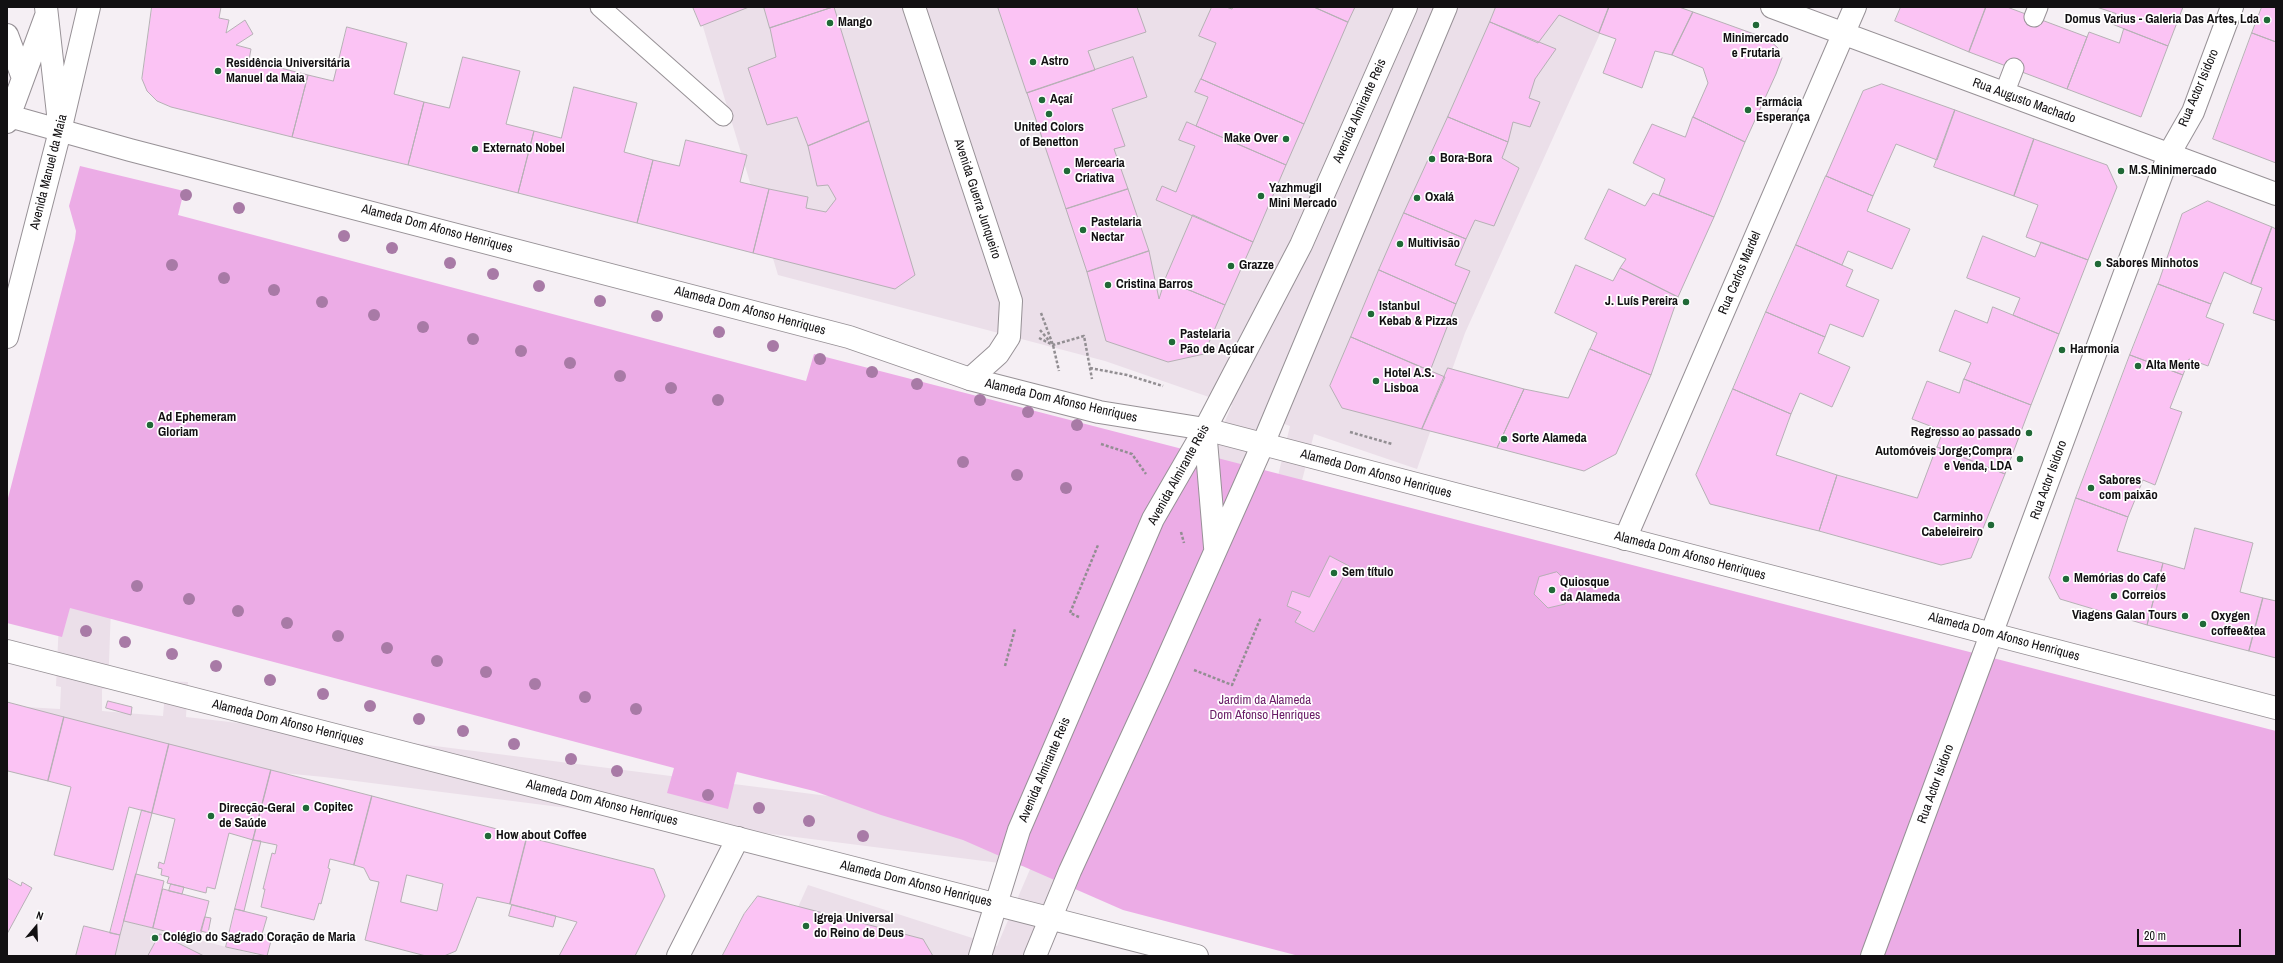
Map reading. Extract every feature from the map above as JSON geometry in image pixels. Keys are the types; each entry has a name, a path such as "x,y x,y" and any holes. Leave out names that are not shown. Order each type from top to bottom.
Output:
{"main road":[{"name":"Avenida Manuel da Maia","path":"7,337 60,131 89,7"},
{"name":"Avenida Guerra Junqueiro","path":"914,7 1011,301 1009,337 998,354 970,379"},
{"name":"Avenida Almirante Reis","path":"980,956 1019,830 1153,519 1205,429 1301,245 1406,7"},
{"path":"1035,956 1050,918 1263,444 1446,7"},
{"name":"Rua Augusto Machado","path":"1772,7 2276,194"},
{"name":"Rua Carlos Mardel","path":"1625,538 1855,7"},
{"name":"Rua Actor Isidoro","path":"1872,956 2169,154 2192,112 2232,7"},
{"path":"47,8 60,131"},
{"path":"8,119 47,8"},
{"path":"7,35 23,78"},
{"name":"Alameda Dom Afonso Henriques","path":"8,119 60,131 849,337 970,379 1099,412 1205,429 2276,708"},
{"path":"1205,429 1216,548"},
{"name":"Alameda Dom Afonso Henriques","path":"7,651 1197,956"},
{"path":"678,956 738,838"}],"lane":[{"path":"600,7 723,116"},
{"path":"2004,94 2014,68"}],"path":[{"path":"1009,337 1028,333 1053,345 1084,336 1099,412"},
{"path":"1090,368 1127,375 1163,386"},
{"path":"1350,432 1392,444"},
{"path":"1078,596 1098,545"},
{"path":"1167,660 1232,685 1261,617"},
{"path":"1005,666 1014,629"}],"shaded area":[{"path":"697,7 1612,7 1465,333 1417,469 1314,434 1298,496 1071,872 1034,956 776,956 808,885 997,946 1031,867 324,777 200,765 7,752 7,706 60,709 61,687 56,686 61,578 112,580 108,689 102,689 102,711 163,716 166,681 188,682 186,717 380,739 828,796 1057,807 1232,405 1105,361 778,275","holes":["1268,418 1290,426 1271,505 1100,805"]},
{"name":"Colégio do Sagrado Coração de Maria","path":"124,921 153,928 261,956 115,956"}],"green space":[{"name":"Jardim da Alameda Dom Afonso Henriques","path":"80,166 184,191 178,215 806,381 814,354 2276,731 2276,956 1299,956 1123,910 963,840 881,815 814,791 737,772 728,809 667,793 674,768 70,608 62,637 7,623 7,502 75,239 76,231 69,206"}],"building":[{"name":"Residência Universitária Manuel da Maia","path":"152,7 221,7 219,18 229,20 226,33 245,20 253,34 236,45 251,49 249,60 308,75 292,137 171,107 157,101 147,91 142,79"},
{"path":"693,7 749,7 701,26"},
{"path":"764,7 833,7 770,28"},
{"path":"834,7 869,121 808,146 797,117 767,125 748,68 776,57 770,28"},
{"path":"998,7 1137,7 1146,32 1088,51 1095,70 1027,93"},
{"path":"1212,7 1226,7 1232,9 1233,7 1314,7 1348,22 1304,124 1201,79 1216,43 1199,36"},
{"path":"1314,7 1355,7 1348,22"},
{"path":"1496,7 1609,7 1599,33 1559,15 1538,43 1490,22"},
{"path":"1609,7 1679,7 1693,12 1672,55 1655,51 1642,88 1603,73 1616,39 1599,33"},
{"path":"1901,7 1986,7 1969,52 1895,21"},
{"path":"1986,7 2007,7 2087,37 2067,89 1969,52"},
{"path":"2097,7 2183,7 2168,46 2112,24 2116,14"},
{"name":"Domus Varius - Galeria Das Artes, Lda","path":"2262,7 2276,7 2276,42 2252,33"},
{"path":"1693,12 1768,39 1778,48 1782,58 1745,142 1693,117 1708,83 1703,68 1672,55"},
{"path":"1490,22 1556,49 1535,79 1529,98 1540,102 1530,127 1513,122 1508,142 1448,117"},
{"path":"347,27 407,43 394,94 424,102 408,165 292,137 308,75 333,81"},
{"path":"2124,29 2168,46 2141,117 2067,89 2089,32 2119,43"},
{"path":"2252,33 2276,42 2276,163 2213,139"},
{"path":"463,57 520,71 506,124 534,131 518,193 408,165 424,102 449,108"},
{"path":"1133,57 1147,97 1112,109 1125,146 1114,149 1128,189 1066,209 1027,93"},
{"path":"1201,79 1304,124 1286,165 1196,126 1208,97 1195,92"},
{"path":"1882,84 1955,110 1937,160 1896,144 1873,196 1826,176 1863,91"},
{"path":"574,87 637,103 624,152 653,160 637,223 518,193 534,131 561,138"},
{"path":"1955,110 2034,139 2014,196 1934,167"},
{"path":"1448,117 1508,142 1502,158 1519,168 1494,226 1475,220 1466,239 1404,213"},
{"path":"1693,117 1745,142 1714,217 1659,195 1665,179 1633,163 1652,124 1685,137"},
{"path":"869,121 915,275 895,289 753,253 769,189 808,197 806,208 826,212 836,199 828,185 817,186 808,146"},
{"path":"1187,122 1286,165 1253,242 1156,200 1162,186 1176,192 1195,146 1179,140"},
{"path":"2034,139 2107,165 2117,187 2088,260 2026,237 2038,205 2014,196"},
{"path":"686,140 747,155 740,182 769,189 753,253 637,223 653,160 679,166"},
{"path":"1826,176 1873,196 1867,211 1910,229 1892,269 1848,251 1842,265 1796,245"},
{"path":"1128,189 1149,251 1087,272 1066,209"},
{"path":"1609,189 1645,206 1653,193 1714,217 1678,297 1620,268 1626,259 1585,239"},
{"path":"2208,201 2272,227 2251,284 2224,272 2211,304 2158,284 2182,214"},
{"path":"1404,213 1466,239 1455,265 1470,271 1456,304 1379,270"},
{"path":"1193,215 1253,242 1225,305 1165,280"},
{"path":"2272,227 2276,229 2276,321 2253,313 2262,288 2251,284"},
{"path":"1983,236 2035,257 2041,242 2088,260 2059,334 2013,315 2020,298 1967,278"},
{"path":"1796,245 1853,270 1846,286 1879,300 1863,337 1830,324 1825,337 1766,312"},
{"path":"1149,251 1159,299 1165,280 1225,305 1204,354 1168,362 1106,341 1087,272"},
{"path":"1576,265 1613,281 1620,268 1678,297 1651,375 1590,349 1597,333 1555,313"},
{"path":"1379,270 1456,304 1430,371 1351,337"},
{"path":"2158,284 2211,304 2206,317 2224,324 2208,366 2189,359 2183,375 2130,355"},
{"path":"1993,307 2059,334 2031,405 1964,379 1971,363 1939,351 1955,310 1987,323"},
{"path":"1766,312 1825,337 1818,353 1850,367 1832,407 1800,393 1791,414 1733,389"},
{"path":"1351,337 1445,377 1422,429 1342,408 1330,386"},
{"path":"1590,349 1651,375 1616,454 1584,471 1497,448 1524,389 1568,398"},
{"path":"2130,355 2183,375 2170,408 2182,412 2155,485 2143,480 2128,517 2076,498"},
{"path":"1448,368 1524,389 1497,448 1422,429"},
{"path":"1964,379 2031,405 2005,474 1937,447 1943,431 1912,419 1927,381 1959,393"},
{"path":"1733,389 1791,414 1776,455 1837,475 1819,531 1710,504 1696,475"},
{"path":"1937,447 2005,474 1971,558 1941,565 1819,531 1837,475 1917,498"},
{"path":"2076,498 2128,517 2117,551 2163,563 2147,625 2060,599 2049,578"},
{"path":"2195,528 2253,543 2240,592 2263,598 2249,651 2147,625 2163,563 2184,569"},
{"path":"1330,556 1349,566 1314,632 1295,622 1301,612 1287,606 1292,591 1309,597"},
{"name":"Quiosque da Alameda","path":"1557,572 1570,585 1565,604 1548,608 1534,594 1539,577"},
{"path":"2263,598 2276,601 2276,658 2249,651"},
{"path":"108,701 132,707 131,715 106,708"},
{"path":"7,702 64,717 48,781 8,771"},
{"path":"64,717 169,744 152,813 129,807 113,870 54,855 71,787 48,781"},
{"name":"Direcção-Geral de Saúde","path":"169,744 271,770 253,840 229,833 215,889 207,887 206,893 167,883 169,877 161,875 162,869 158,868 159,862 164,864 175,819 152,813"},
{"path":"271,770 372,796 354,865 330,859 328,868 330,869 321,904 319,903 314,920 261,907 265,889 263,889 272,853 275,854 277,845 253,840"},
{"path":"372,796 527,837 510,904 477,897 456,951 444,956 426,956 365,940 379,882 370,880 364,868 354,865","holes":["407,875 443,884 437,911 401,902"]},
{"path":"142,810 152,813 120,935 110,933"},
{"path":"527,837 654,869 665,896 635,956 559,956 577,922 510,904"},
{"path":"253,840 261,841 244,911 235,909"},
{"path":"136,874 164,881 153,928 124,921"},
{"path":"7,878 21,886 22,882 32,888 7,934"},
{"path":"171,884 184,887 182,894 169,891"},
{"path":"163,889 209,901 199,940 153,928"},
{"name":"Igreja Universal do Reino de Deus","path":"758,896 923,939 933,956 722,956 744,914"},
{"path":"512,905 556,916 553,927 509,916"},
{"path":"235,909 267,917 262,934 272,937 267,956 226,947"},
{"path":"205,917 211,918 208,933 201,931"},
{"path":"84,926 120,935 115,956 76,956"},
{"path":"160,934 204,956 148,956"}],"place":[{"name":"Domus Varius - Galeria Das Artes, Lda","path":"2267,20"},
{"name":"Mango","path":"830,23"},
{"name":"Minimercado e Frutaria","path":"1756,25"},
{"name":"Astro","path":"1033,62"},
{"name":"Residência Universitária Manuel da Maia","path":"218,71"},
{"name":"Açaí","path":"1042,100"},
{"name":"Farmácia Esperança","path":"1748,110"},
{"name":"United Colors of Benetton","path":"1049,114"},
{"name":"Make Over","path":"1286,139"},
{"name":"Externato Nobel","path":"475,149"},
{"name":"Bora-Bora","path":"1432,159"},
{"name":"Mercearia Criativa","path":"1067,171"},
{"name":"M.S.Minimercado","path":"2121,171"},
{"name":"Yazhmugil Mini Mercado","path":"1261,196"},
{"name":"Oxalá","path":"1417,198"},
{"name":"Pastelaria Nectar","path":"1083,230"},
{"name":"Multivisão","path":"1400,244"},
{"name":"Sabores Minhotos","path":"2098,264"},
{"name":"Grazze","path":"1231,266"},
{"name":"Cristina Barros","path":"1108,285"},
{"name":"J. Luís Pereira","path":"1686,302"},
{"name":"Istanbul Kebab & Pizzas","path":"1371,314"},
{"name":"Pastelaria Pão de Açúcar","path":"1172,342"},
{"name":"Harmonia","path":"2062,350"},
{"name":"Alta Mente","path":"2138,366"},
{"name":"Hotel A.S. Lisboa","path":"1376,381"},
{"name":"Ad Ephemeram Gloriam","path":"150,425"},
{"name":"Regresso ao passado","path":"2029,433"},
{"name":"Sorte Alameda","path":"1504,439"},
{"name":"Automóveis Jorge;Compra e Venda, LDA","path":"2020,459"},
{"name":"Sabores com paixão","path":"2091,488"},
{"name":"Carminho Cabeleireiro","path":"1991,525"},
{"name":"Sem título","path":"1334,573"},
{"name":"Memórias do Café","path":"2066,579"},
{"name":"Quiosque da Alameda","path":"1552,590"},
{"name":"Correios","path":"2114,596"},
{"name":"Viagens Galan Tours","path":"2185,616"},
{"name":"Oxygen coffee&tea","path":"2203,624"},
{"name":"Copitec","path":"306,808"},
{"name":"Direcção-Geral de Saúde","path":"211,816"},
{"name":"How about Coffee","path":"488,836"},
{"name":"Igreja Universal do Reino de Deus","path":"806,926"},
{"name":"Colégio do Sagrado Coração de Maria","path":"155,938"}]}
